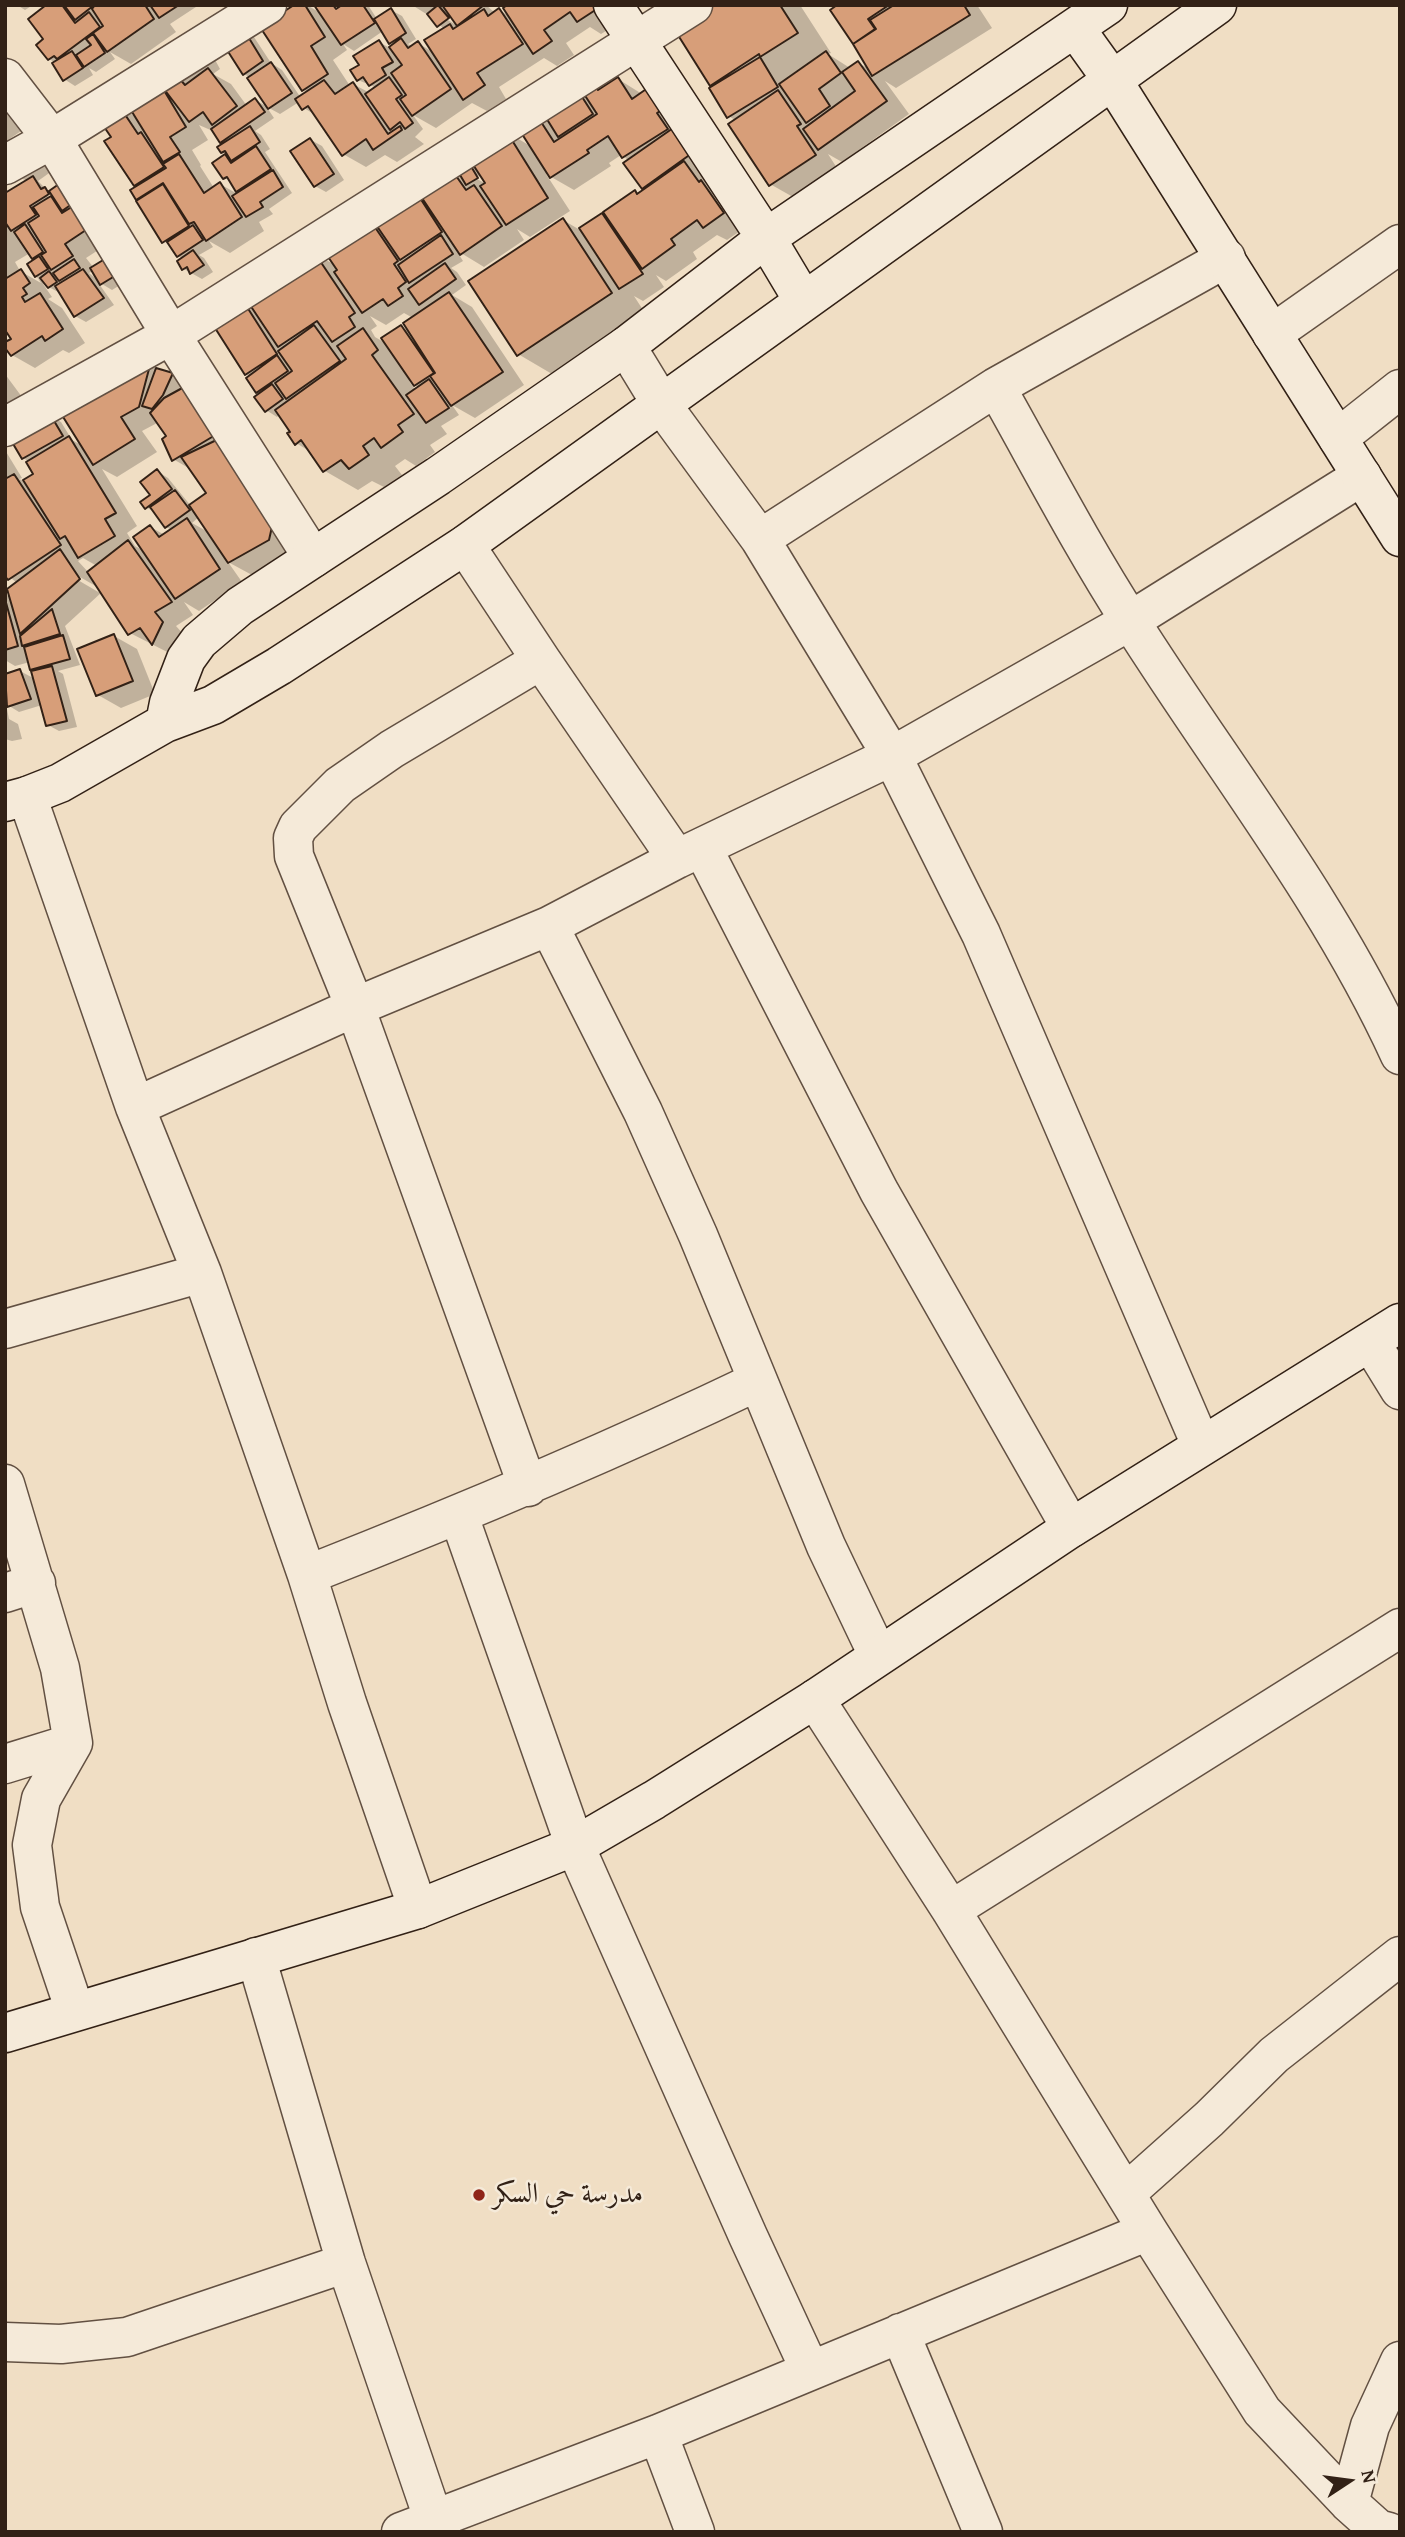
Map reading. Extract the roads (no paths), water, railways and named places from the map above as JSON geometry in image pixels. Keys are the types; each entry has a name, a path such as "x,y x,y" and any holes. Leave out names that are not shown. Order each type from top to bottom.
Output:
{"street":[{"path":"5,165 52,139 267,5"},
{"path":"613,5 766,238 803,300"},
{"path":"5,427 171,335 693,5"},
{"path":"165,723 176,682 186,659 199,641 240,606 626,346 766,238 1108,5"},
{"path":"418,1909 347,1703 307,1575 202,1273 16,799 60,783 165,723 213,705 465,545 1217,5"},
{"path":"1075,28 1113,81 1400,537"},
{"path":"5,78 52,139 171,335 313,558"},
{"path":"1272,334 1400,244"},
{"path":"760,539 996,387 1226,258"},
{"path":"626,346 662,405 760,539 892,756 981,934 1201,1445"},
{"path":"996,387 1130,621 1340,939 1400,1055"},
{"path":"1338,438 1400,389"},
{"path":"135,1107 355,1007 549,926 690,853 892,756 1130,621 1362,477"},
{"path":"465,545 541,660 690,853 1071,1528"},
{"path":"528,1487 355,1007 294,856 293,838 298,827 341,785 391,749 541,660"},
{"path":"549,926 643,1112 698,1235 826,1546 878,1656"},
{"path":"5,1329 202,1273"},
{"path":"5,2033 418,1909 575,1846 654,1801 815,1699 1071,1528 1385,1333 1400,1390"},
{"path":"307,1575 528,1487 758,1381"},
{"path":"5,1484 21,1588 60,1668 73,1743 41,1799 32,1844 40,1907 75,2011"},
{"path":"459,1516 575,1846 810,2370"},
{"path":"951,1910 1400,1628"},
{"path":"815,1699 951,1910 1147,2231 1262,2411 1349,2503 1382,2531"},
{"path":"5,1764 73,1743"},
{"path":"1126,2193 1209,2119 1274,2055 1400,1956"},
{"path":"256,1957 346,2263 418,2526 658,2434 1147,2231"},
{"path":"5,2342 61,2344 128,2337 346,2263"},
{"path":"900,2333 983,2532"},
{"path":"1349,2503 1370,2426 1400,2361"},
{"path":"658,2434 695,2532"}],"place":[{"name":"مدرسة حي السكر","path":"479,2195"}]}
